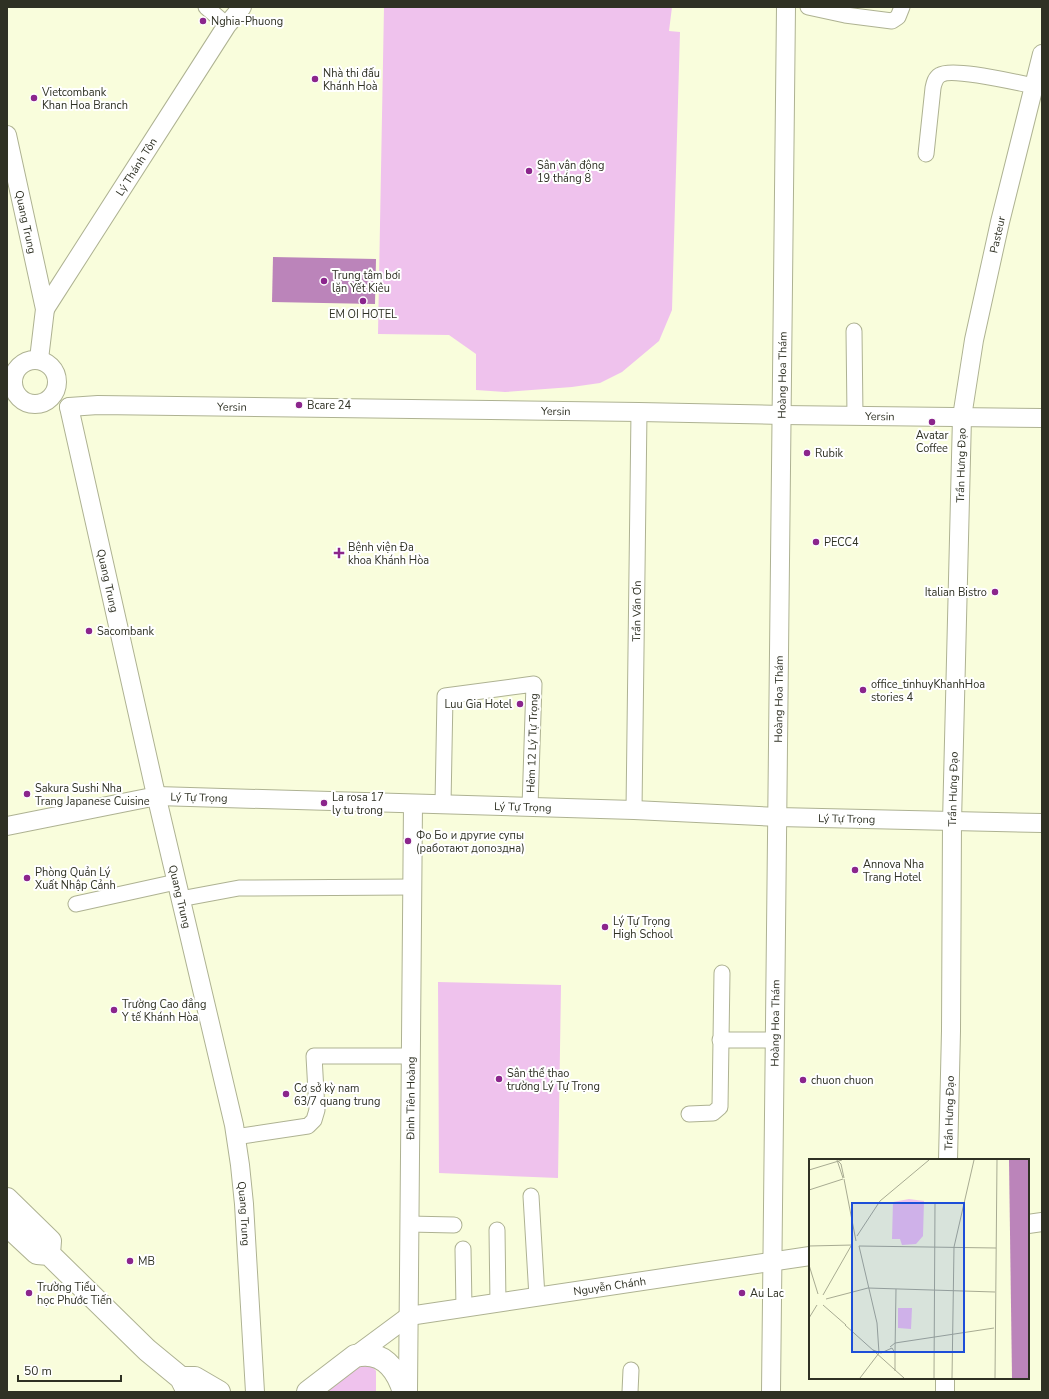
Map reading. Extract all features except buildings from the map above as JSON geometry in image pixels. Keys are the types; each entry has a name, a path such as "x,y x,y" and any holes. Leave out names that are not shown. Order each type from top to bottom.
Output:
{"main road":[{"path":"7,1199 50,1241 49,1254"},
{"path":"7,1225 37,1253 49,1254 184,1385 195,1378 219,1392"},
{"path":"308,1392 355,1356 364,1354 373,1354 382,1358 396,1373 404,1392"}],"street":[{"path":"206,7 227,25"},
{"name":"Lý Thánh Tôn","path":"45,309 227,25 242,7"},
{"name":"Hoàng Hoa Thám","path":"771,1392 786,7"},
{"path":"808,7 845,15 892,20 898,17 902,7"},
{"name":"Pasteur","path":"962,418 974,340 1000,222 1042,54"},
{"path":"926,154 933,88 935,80 939,75 948,72 1035,86"},
{"name":"Quang Trung","path":"7,135 45,309"},
{"path":"39,360 45,309"},
{"path":"854,331 855,416"},
{"path":"39,360 49,364 57,377 57,386 54,394 48,401 40,404 24,402 11,395 15,372 26,362 39,360"},
{"path":"54,394 69,406"},
{"name":"Yersin","path":"69,406 1042,418"},
{"name":"Quang Trung","path":"69,406 235,1137 244,1204 255,1392"},
{"name":"Trần Văn Ơn","path":"634,810 639,412"},
{"name":"Trần Hưng Đạo","path":"948,1159 951,1023 952,822 962,418"},
{"name":"Hẻm 12 Lý Tự Trọng","path":"444,804 445,696 534,684 530,807"},
{"name":"Lý Tự Trọng","path":"7,826 157,796 634,810 778,817 1042,823"},
{"name":"Đinh Tiên Hoàng","path":"408,1392 413,804"},
{"path":"76,904 178,891 239,888 412,887"},
{"path":"689,1114 713,1113 720,1107 722,973"},
{"path":"720,1040 775,1040"},
{"path":"235,1137 308,1126 314,1120 317,1110 314,1056 410,1056"},
{"path":"531,1196 537,1297"},
{"path":"1029,1224 1042,1222"},
{"path":"409,1224 454,1225"},
{"path":"497,1230 498,1303"},
{"path":"462,1249 464,1308"},
{"name":"Nguyễn Chánh","path":"409,1316 809,1256"},
{"path":"355,1356 409,1316"},
{"path":"631,1370 635,1392"},
{"path":"945,1379 945,1392"}],"shaded area":[{"name":"Sân vận động 19 tháng 8","path":"384,7 672,7 669,31 680,32 672,310 659,341 622,372 600,383 572,387 505,392 476,390 476,354 449,335 378,334"},
{"name":"Trung tâm bơi lặn Yết Kiêu","path":"273,257 376,259 375,304 272,302"},
{"name":"Sân thể thao trường Lý Tự Trọng","path":"438,982 561,985 558,1178 439,1173"},
{"path":"353,1362 372,1366 376,1371 376,1392 318,1392"}],"place":[{"name":"Nghia-Phuong","path":"203,21"},
{"name":"Nhà thi đấu Khánh Hoà","path":"315,79"},
{"name":"Vietcombank Khan Hoa Branch","path":"34,98"},
{"name":"Sân vận động 19 tháng 8","path":"529,171"},
{"name":"Trung tâm bơi lặn Yết Kiêu","path":"324,281"},
{"name":"EM OI HOTEL","path":"363,301"},
{"name":"Bcare 24","path":"299,405"},
{"name":"Avatar Coffee","path":"932,422"},
{"name":"Rubik","path":"807,453"},
{"name":"PECC4","path":"816,542"},
{"name":"Bệnh viện Đa khoa Khánh Hòa","path":"339,553"},
{"name":"Italian Bistro","path":"995,592"},
{"name":"Sacombank","path":"89,631"},
{"name":"office_tinhuyKhanhHoa stories 4","path":"863,690"},
{"name":"Luu Gia Hotel","path":"520,704"},
{"name":"Sakura Sushi Nha Trang Japanese Cuisine","path":"27,794"},
{"name":"La rosa 17 ly tu trong","path":"324,803"},
{"name":"Фо Бо и другие супы (работают допоздна)","path":"408,841"},
{"name":"Annova Nha Trang Hotel","path":"855,870"},
{"name":"Phòng Quản Lý Xuất Nhập Cảnh","path":"27,878"},
{"name":"Lý Tự Trọng High School","path":"605,927"},
{"name":"Trường Cao đẳng Y tế Khánh Hòa","path":"114,1010"},
{"name":"Sân thể thao trường Lý Tự Trọng","path":"499,1079"},
{"name":"chuon chuon","path":"803,1080"},
{"name":"Cơ sở kỳ nam 63/7 quang trung","path":"286,1094"},
{"name":"MB","path":"130,1261"},
{"name":"Trường Tiểu học Phước Tiến","path":"29,1293"},
{"name":"Au Lac","path":"742,1293"}]}
